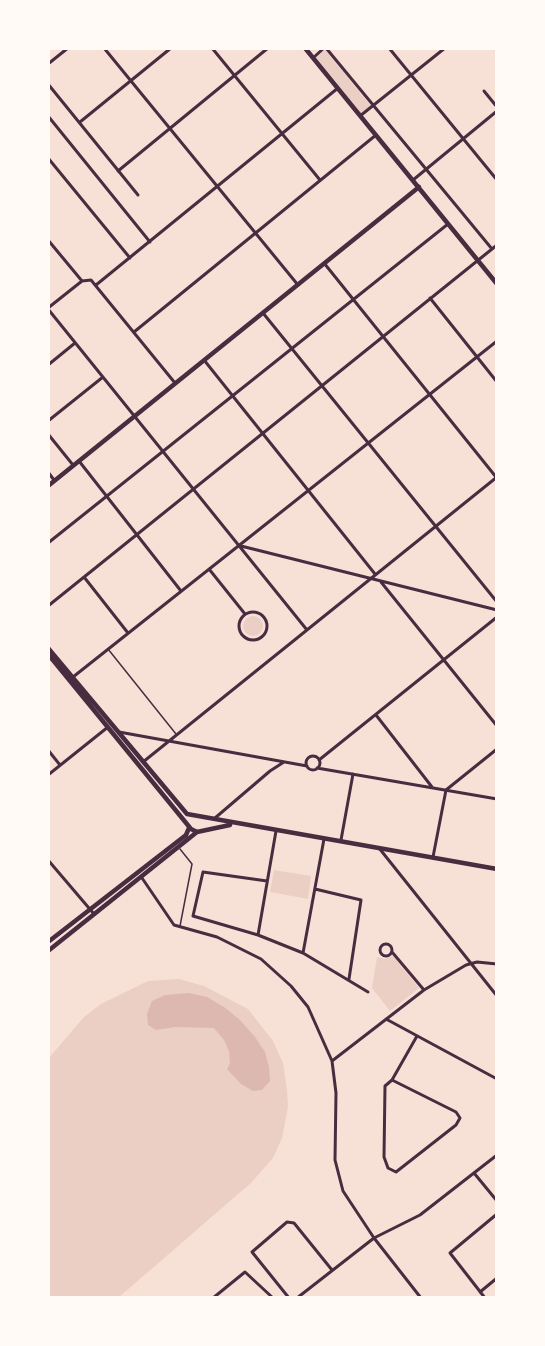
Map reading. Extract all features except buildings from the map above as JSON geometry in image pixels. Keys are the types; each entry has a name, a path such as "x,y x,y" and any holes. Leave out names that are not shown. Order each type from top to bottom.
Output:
{"main road":[{"path":"305,48 497,284"},
{"path":"48,486 419,187"},
{"path":"48,648 108,727 184,812 194,817 497,869"},
{"path":"48,654 117,731 189,826 200,830 234,824"},
{"path":"140,875 186,835 194,817"},
{"path":"48,942 92,912 200,830 204,822 201,818"},
{"path":"48,951 92,912"}],"street":[{"path":"48,64 68,48"},
{"path":"104,48 298,285"},
{"path":"80,123 171,48"},
{"path":"212,48 320,180"},
{"path":"118,171 268,48"},
{"path":"313,58 325,48 492,249"},
{"path":"389,48 497,180"},
{"path":"360,116 445,48"},
{"path":"48,56 53,60"},
{"path":"48,84 138,195"},
{"path":"96,285 338,88"},
{"path":"413,180 497,109 484,91"},
{"path":"48,116 150,242"},
{"path":"134,332 376,135"},
{"path":"48,158 130,258"},
{"path":"48,543 448,224"},
{"path":"48,240 81,281"},
{"path":"48,606 497,244"},
{"path":"141,763 497,477 324,263"},
{"path":"175,383 91,280 81,281 48,308 307,630"},
{"path":"430,298 497,382"},
{"path":"263,313 497,603"},
{"path":"71,679 497,341"},
{"path":"48,365 75,343"},
{"path":"204,360 375,575"},
{"path":"48,421 103,377"},
{"path":"48,434 74,465"},
{"path":"79,461 181,591"},
{"path":"48,472 55,480"},
{"path":"239,546 497,609"},
{"path":"209,569 245,615"},
{"path":"84,577 128,633"},
{"path":"380,581 497,726"},
{"path":"254,612 264,618 266,630 261,637 252,639 243,635 240,627 245,615 254,612"},
{"path":"317,768 319,760 497,617"},
{"path":"376,715 432,788"},
{"path":"48,775 108,727 117,731 307,766 311,769 317,768 497,799"},
{"path":"432,858 446,790 497,749"},
{"path":"48,750 60,765"},
{"path":"307,766 310,757 319,760"},
{"path":"270,771 273,760"},
{"path":"214,820 270,771 285,762"},
{"path":"341,842 353,774"},
{"path":"258,935 276,831"},
{"path":"303,953 324,839"},
{"path":"379,848 497,996"},
{"path":"48,860 92,912"},
{"path":"267,881 203,872 193,916 258,935 303,953 350,979 368,992"},
{"path":"140,875 174,925 217,937 245,950 276,972 308,1007 332,1061 336,1093 335,1160 343,1191 374,1238 421,1298"},
{"path":"315,889 358,898 361,906 350,979"},
{"path":"392,952 424,990"},
{"path":"332,1061 424,990 470,963 497,964"},
{"path":"386,1019 497,1079"},
{"path":"392,1080 456,1112 460,1118 456,1125 396,1172 388,1168 384,1157 385,1086 392,1080 417,1036"},
{"path":"297,1298 374,1238 420,1215 497,1155"},
{"path":"474,1173 497,1202"},
{"path":"485,1298 450,1253 497,1214"},
{"path":"289,1298 252,1252 270,1235 290,1222 333,1270"},
{"path":"213,1298 245,1272 273,1298"},
{"path":"480,1292 497,1278"}],"lane":[{"path":"108,649 176,735"},
{"path":"178,847 192,864 179,927"}],"shaded area":[{"path":"325,50 371,106 361,113 316,57"},
{"path":"249,616 257,616 263,622 263,630 257,636 249,636 243,630 243,622"},
{"path":"274,870 311,876 308,899 270,892"},
{"path":"393,956 419,988 390,1011 372,988 377,957 385,959"},
{"path":"179,979 204,986 248,1009 273,1041 283,1063 287,1090 288,1107 282,1138 273,1158 252,1182 118,1298 48,1298 48,1059 84,1017 101,1004 148,981"},
{"path":"189,993 207,997 224,1007 255,1037 265,1052 269,1067 270,1081 262,1090 253,1091 241,1084 227,1069 230,1063 229,1051 224,1040 214,1028 175,1027 156,1030 148,1025 147,1014 152,1001 165,995"}]}
